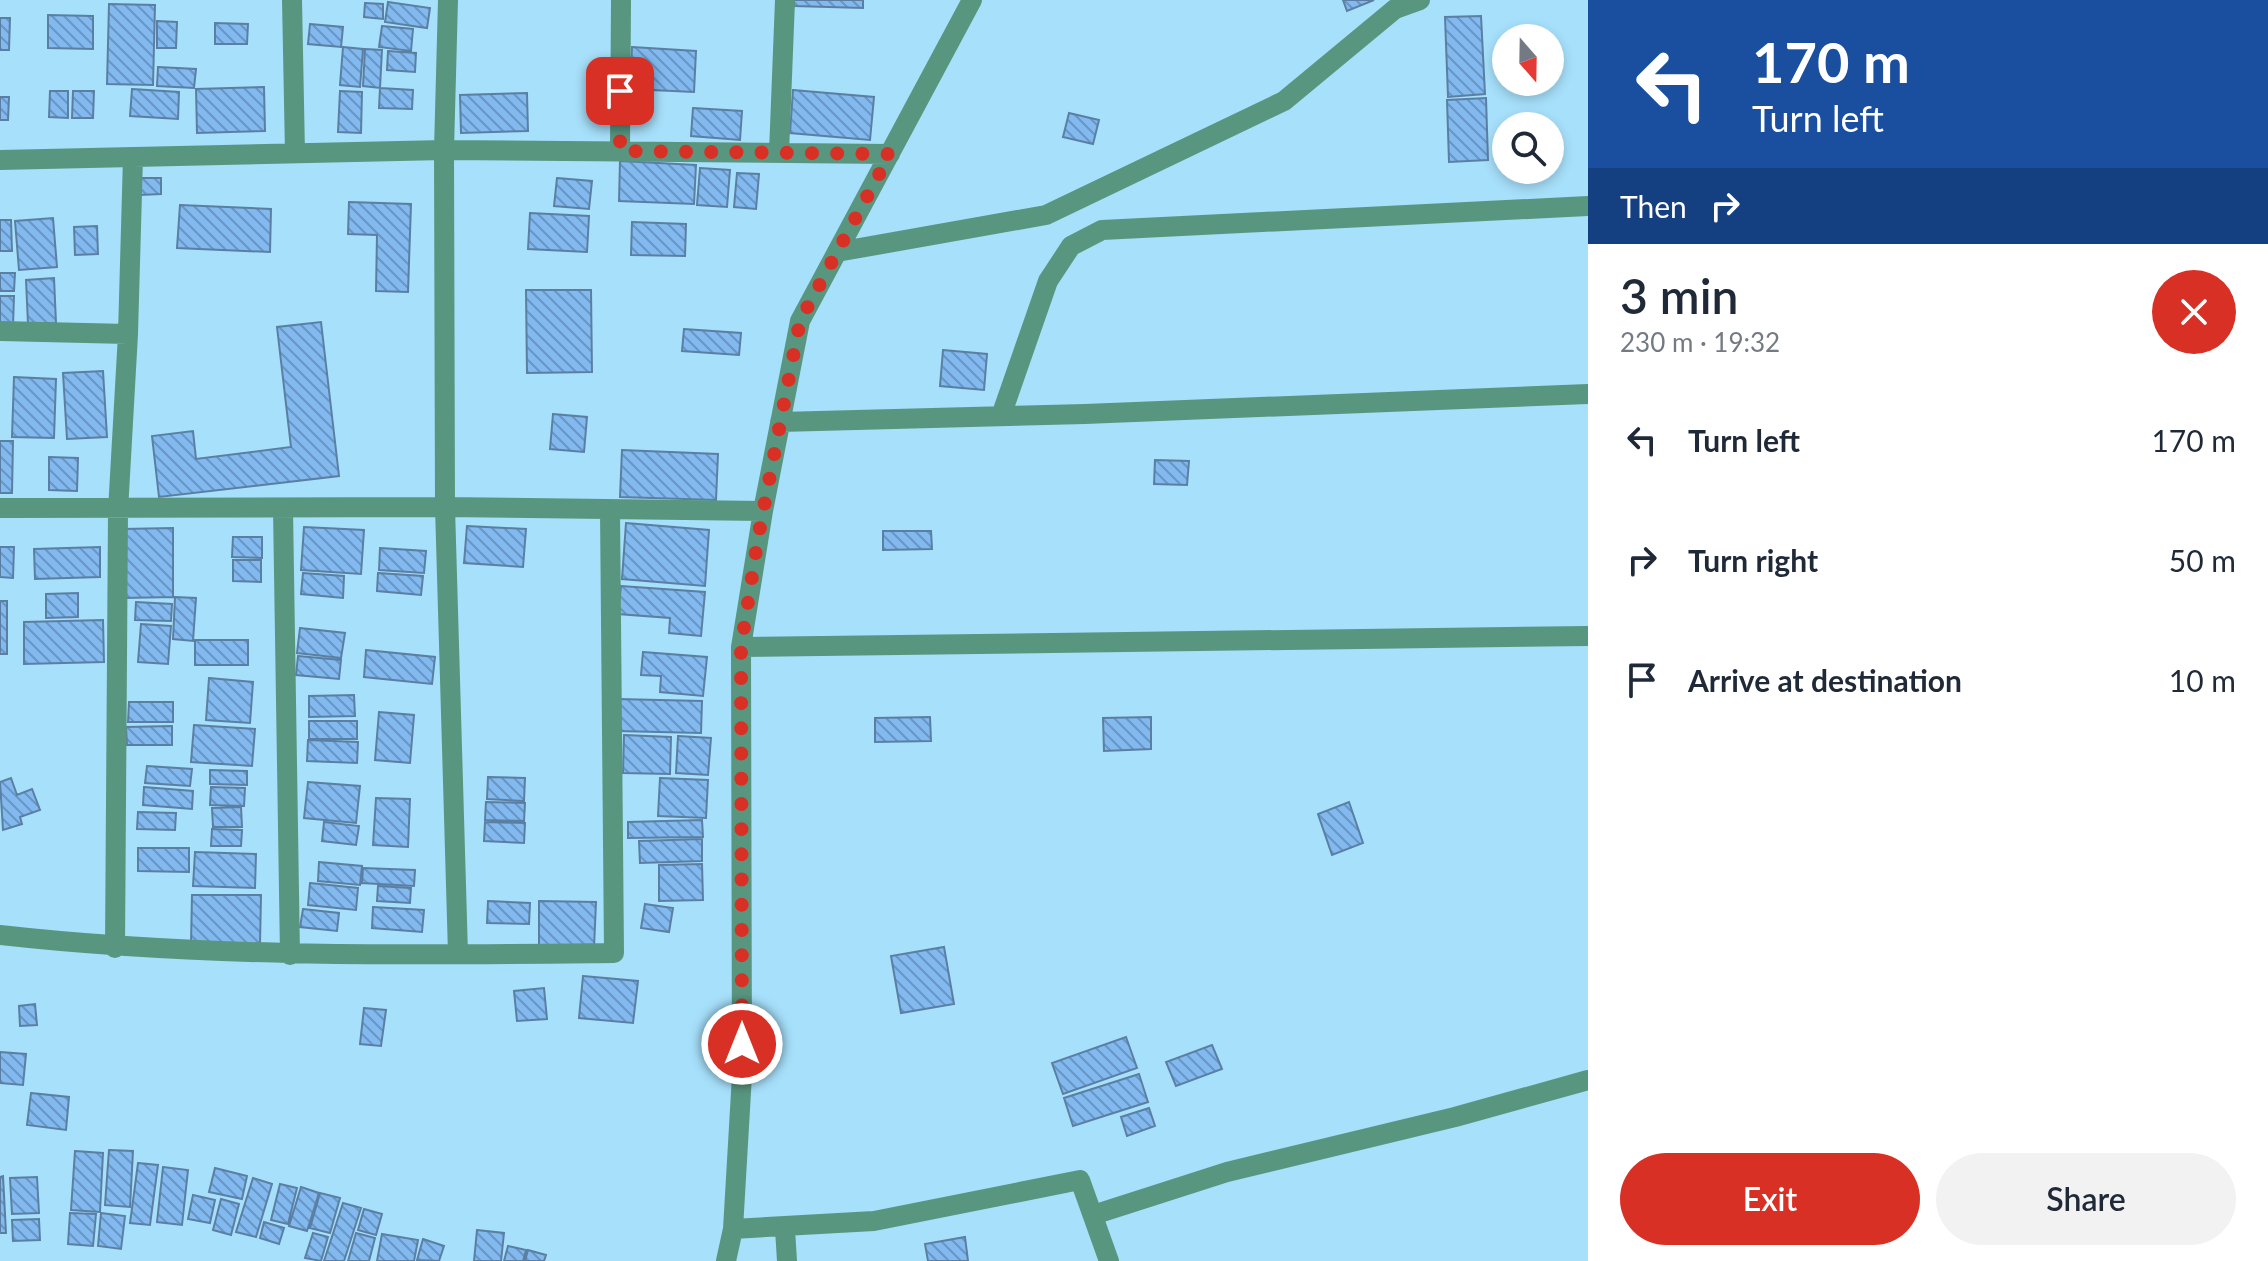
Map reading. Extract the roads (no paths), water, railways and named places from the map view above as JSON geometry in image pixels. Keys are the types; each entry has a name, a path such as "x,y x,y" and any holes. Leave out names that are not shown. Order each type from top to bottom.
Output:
{"street":[{"path":"292,0 295,153"},
{"path":"448,0 444,150 445,507 458,954"},
{"path":"620,151 621,0"},
{"path":"779,153 785,0"},
{"path":"726,1261 733,1229 742,1075 741,647 780,422 800,321 972,0"},
{"path":"837,252 1046,215 1284,101 1395,9 1420,0"},
{"path":"0,160 444,150 890,154"},
{"path":"115,948 118,511 128,334 133,157"},
{"path":"1001,416 1048,281 1071,246 1102,230 1588,206"},
{"path":"0,331 128,334"},
{"path":"780,422 1588,394"},
{"path":"0,508 118,511 445,507 763,511"},
{"path":"283,509 290,955"},
{"path":"0,935 115,948 290,955 614,953 610,510"},
{"path":"741,647 1588,636"},
{"path":"1093,1215 1227,1172 1441,1121 1588,1080"},
{"path":"733,1229 785,1229 874,1221 1080,1180 1109,1261"},
{"path":"785,1229 787,1261"}]}
